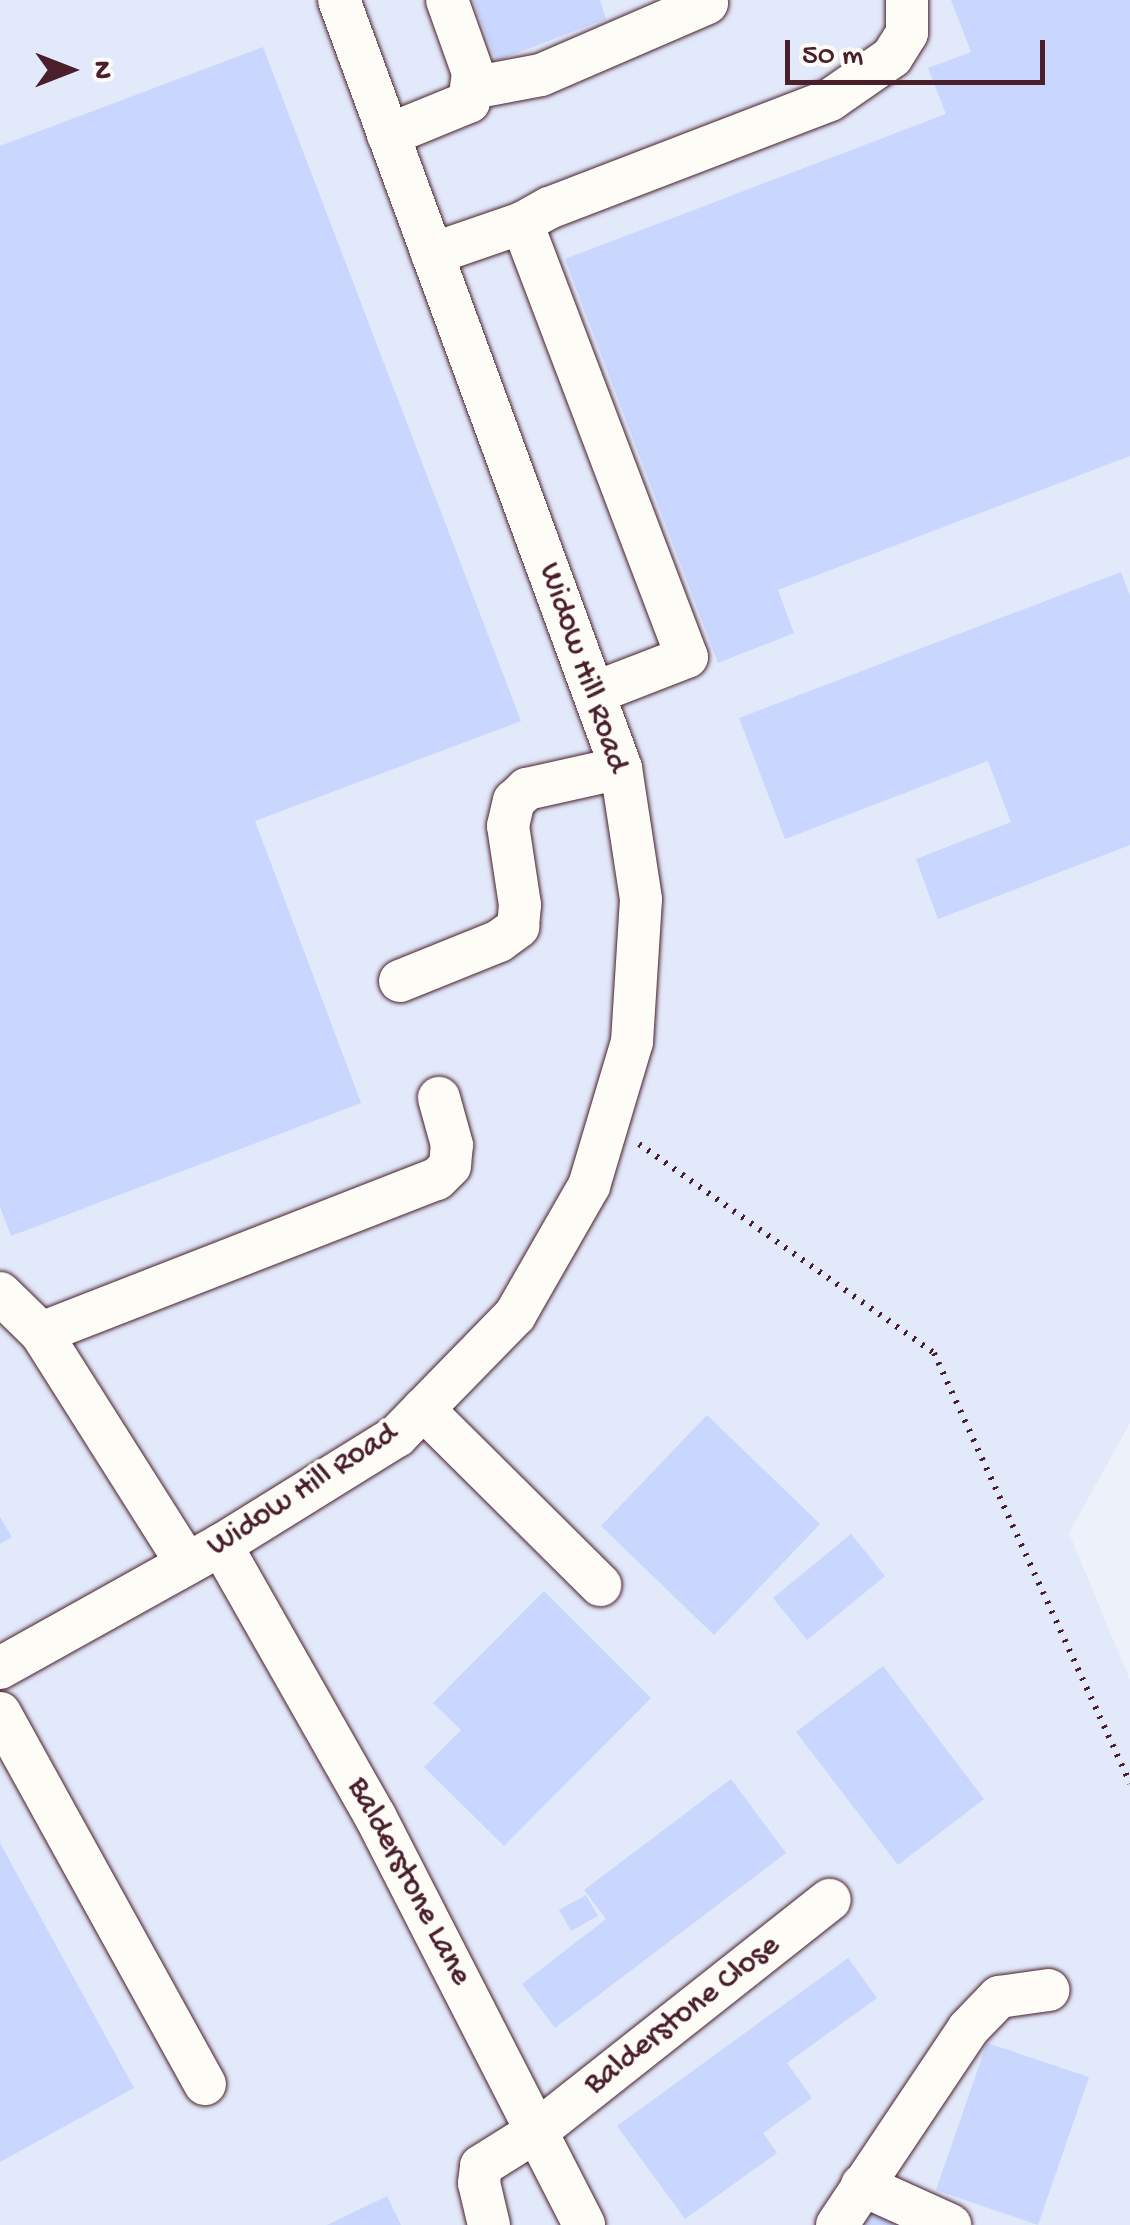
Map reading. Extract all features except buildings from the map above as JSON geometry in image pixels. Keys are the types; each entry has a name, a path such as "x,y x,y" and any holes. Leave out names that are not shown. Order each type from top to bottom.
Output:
{"street":[{"name":"Widow Hill Road","path":"0,1668 204,1555 396,1436 515,1315 589,1186 632,1042 641,899 621,768 339,0"},
{"path":"388,136 460,110 469,102 473,73 447,0"},
{"path":"432,254 522,224 549,208 830,100 892,56 907,33 907,0"},
{"path":"472,88 541,75 707,3"},
{"path":"522,224 687,657 594,694"},
{"path":"400,981 499,941 518,927 520,905 508,826 514,801 528,790 621,768"},
{"path":"41,1334 437,1179 450,1166 452,1145 439,1098"},
{"name":"Balderstone Lane","path":"0,1293 41,1334 204,1555 375,1816 584,2225"},
{"path":"422,1409 600,1585"},
{"path":"0,1713 205,2084"},
{"name":"Balderstone Close","path":"489,2225 479,2183 481,2166 537,2131 830,1900"},
{"path":"837,2225 968,2029 998,1997 1049,1990"},
{"path":"862,2185 950,2225"}],"path":[{"path":"608,1122 934,1352 1130,1783"}],"shaded area":[{"path":"0,0 1130,0 1130,1423 1069,1533 1130,1680 1130,2225 0,2225"}]}
